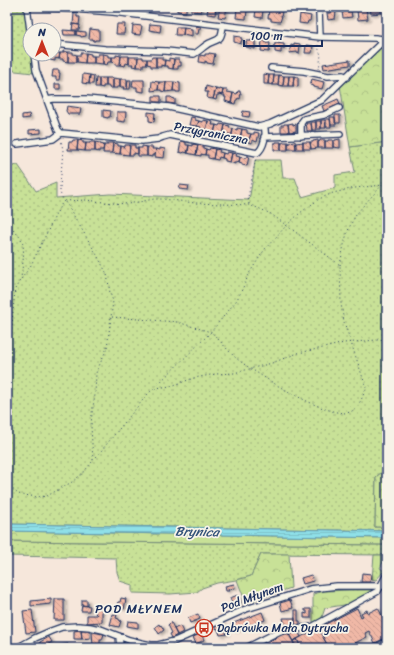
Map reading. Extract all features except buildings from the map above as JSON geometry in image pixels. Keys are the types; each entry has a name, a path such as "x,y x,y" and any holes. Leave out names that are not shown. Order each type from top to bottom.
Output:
{"street":[{"path":"27,7 29,22"},
{"path":"46,7 113,12 320,37 385,38"},
{"path":"319,12 320,37"},
{"path":"62,45 105,49 166,51 182,54 194,54 198,53 206,45 222,36 223,25"},
{"name":"Przygraniczna","path":"47,100 86,99 169,106 259,127 322,100 385,38"},
{"path":"17,144 53,139 61,133 58,130 36,70 35,62"},
{"path":"271,68 304,71 328,76 343,74 347,76"},
{"path":"301,136 301,123 304,119 324,115 338,108"},
{"name":"Przygraniczna","path":"61,133 142,141 158,139 170,135 257,153 260,152 262,148 266,129 264,126"},
{"path":"264,137 340,134"},
{"path":"246,648 280,631 312,627 378,591 387,574"},
{"name":"Pod Młynem","path":"17,648 35,638 62,627 78,626 103,630 129,640 158,646 174,641 246,609 310,589 337,586 387,586"},
{"path":"119,636 120,648"},
{"path":"374,648 387,642"}],"path":[{"path":"320,37 318,47 321,55 319,68 321,75"},
{"path":"61,133 63,150 60,193 94,249 107,274 113,301 107,348 96,373 91,426 93,461"},
{"path":"249,205 248,197 257,153"},
{"path":"112,317 177,322 211,332 219,338 235,357 250,369 308,402 329,410 349,413 357,407 366,387 344,322 341,304 340,265 344,245 352,222 359,211 387,181"},
{"path":"7,484 18,494 37,497 47,496 72,482 83,473 147,395 211,332 236,301 250,272 265,249 286,226 319,199 333,193 355,188 383,185"},
{"path":"7,344 11,335 15,289 30,267 60,206 64,201 86,200 128,204 154,199 163,199 195,203 249,205 271,214 340,265"},
{"path":"7,225 21,239 24,246 21,279"},
{"path":"155,388 171,386 194,378 216,374 234,373 272,363 298,353 350,342 387,339"}],"green space":[{"path":"7,7 23,7 26,22 22,22 22,62 32,62 33,73 7,70"},
{"path":"387,42 387,142 350,147 340,85"},
{"path":"387,142 387,468 376,477 375,527 387,527 387,531 7,524 7,167 18,165 36,191 56,183 56,198 110,194 249,200 255,160 281,160 283,178 295,178 302,197 335,188 335,175 355,172 350,147"},
{"path":"387,468 387,527 375,527 376,477"},
{"path":"7,531 387,538 387,545 7,541"},
{"path":"7,541 387,545 387,555 261,554 251,576 217,583 202,588 197,592 170,594 132,593 132,585 120,581 117,572 116,558 7,556"},
{"path":"261,554 289,554 291,588 246,603 237,580 251,576"},
{"path":"374,555 387,555 387,562 383,562 380,568 384,571 376,580 372,579"},
{"path":"372,590 350,604 325,608 321,620 313,624 313,594 325,591"}],"water":[{"name":"Brynica","path":"7,524 387,531 387,538 7,531"}],"place":[{"name":"Dąbrówka Mała Dytrycha","path":"204,628"}],"district":[{"name":"POD MŁYNEM","path":"139,608"}]}
